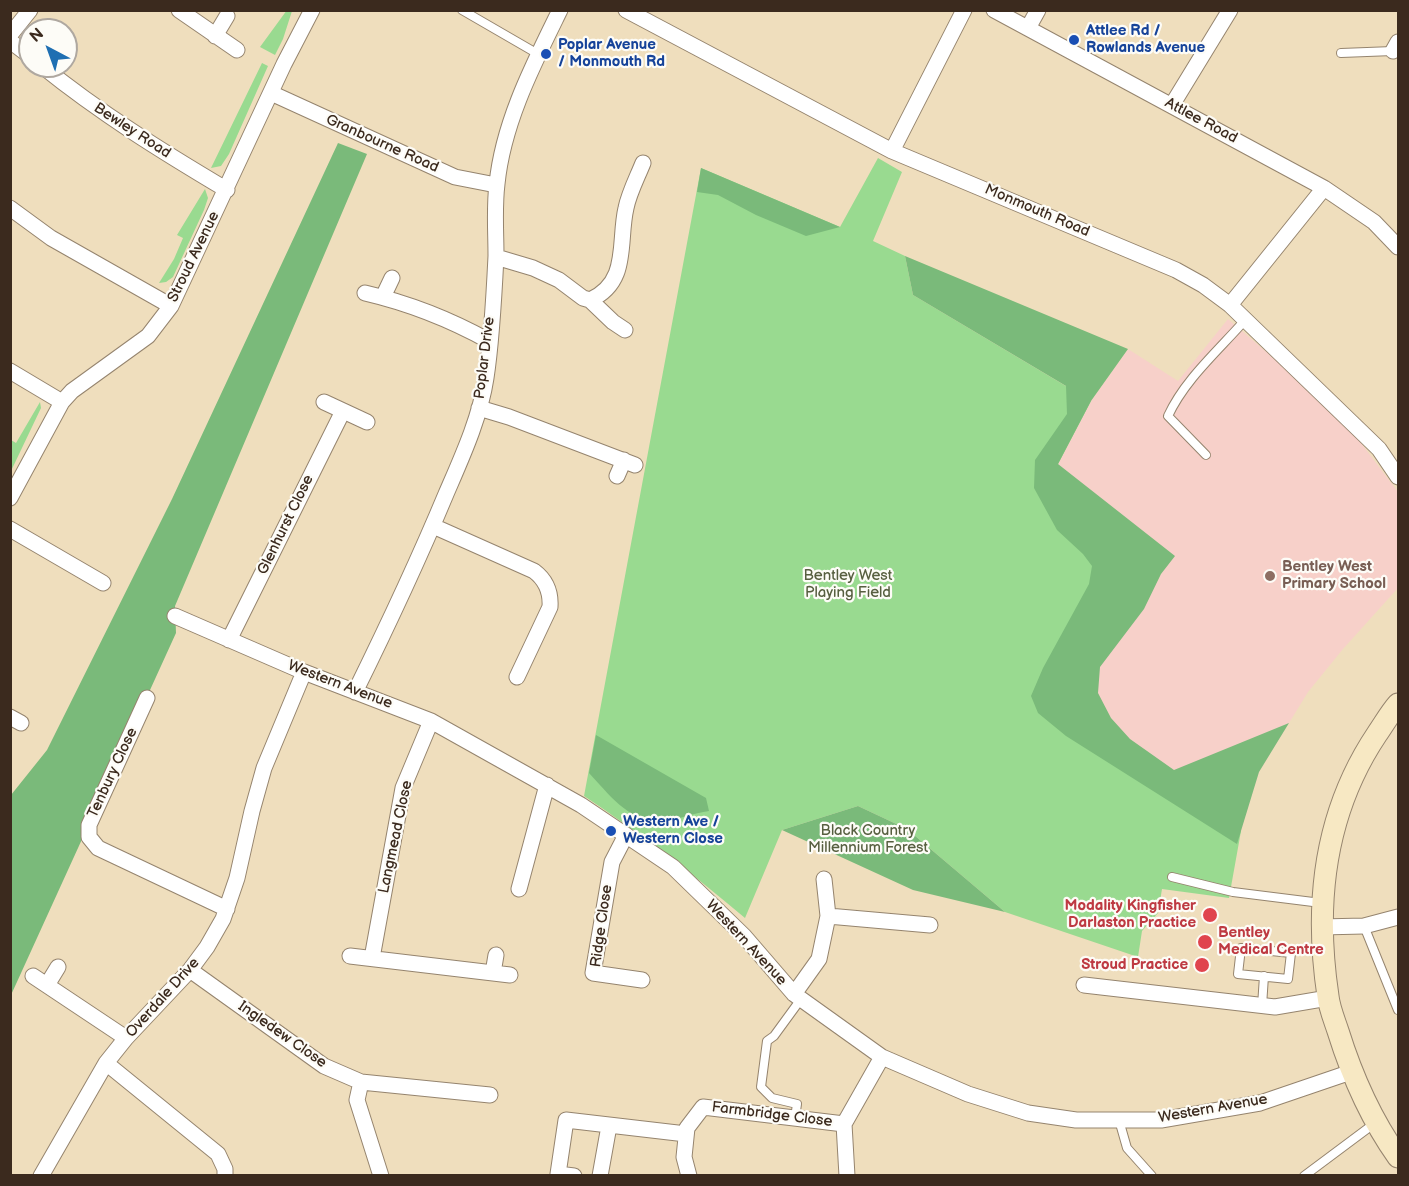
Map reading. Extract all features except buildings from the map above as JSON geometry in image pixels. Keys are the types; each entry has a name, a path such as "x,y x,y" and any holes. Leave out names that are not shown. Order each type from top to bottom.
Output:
{"street":[{"path":"10,35 30,10"},
{"path":"179,10 237,50"},
{"name":"Stroud Avenue","path":"10,498 62,402 72,392 148,336 171,306 312,10"},
{"name":"Poplar Drive","path":"355,692 433,526 479,408 486,379 496,257 496,185 503,146 538,54 560,10"},
{"name":"Monmouth Road","path":"626,10 892,151 1176,270 1203,285 1246,319 1379,449 1398,477"},
{"path":"892,151 964,10"},
{"name":"Attlee Road","path":"994,10 1324,188 1374,222 1398,247"},
{"path":"1028,28 1038,10"},
{"path":"1172,105 1230,10"},
{"path":"215,36 227,16"},
{"name":"Bewley Road","path":"56,78 77,95 145,141 227,190"},
{"name":"Granbourne Road","path":"271,93 455,177 496,185"},
{"path":"590,300 600,295 616,274 622,253 626,207 643,163"},
{"path":"1230,305 1324,188"},
{"path":"10,208 51,238 171,306"},
{"path":"496,257 533,268 559,280 583,298 590,300 625,330"},
{"path":"383,297 392,278"},
{"path":"365,293 383,297 465,328 489,341"},
{"path":"10,371 62,402"},
{"path":"324,402 367,422"},
{"path":"479,408 509,417 629,463 617,476"},
{"name":"Glenhurst Close","path":"228,640 343,411"},
{"path":"433,526 534,571 542,577 550,597 549,607 517,677"},
{"path":"10,529 103,583"},
{"name":"Western Avenue","path":"175,616 304,672 431,720 548,785 673,867 744,936 797,996 882,1058 968,1094 1028,1113 1076,1120 1161,1120 1260,1103 1351,1072"},
{"name":"Overdale Drive","path":"40,1176 106,1063 126,1038 190,970 207,947 227,909 264,768 304,672"},
{"name":"Tenbury Close","path":"147,698 89,825 89,837 98,848 227,909"},
{"path":"1393,1146 1377,1122 1351,1072 1328,998 1321,927 1326,855 1347,787 1367,749 1398,704"},
{"name":"Langmead Close","path":"372,958 403,788 431,720"},
{"path":"519,889 548,785"},
{"name":"Ridge Close","path":"626,835 612,862 593,973 642,980"},
{"path":"797,996 819,958 828,915 824,879"},
{"path":"828,915 930,925"},
{"path":"1321,927 1364,926 1398,917"},
{"path":"494,972 496,955"},
{"path":"350,956 510,975"},
{"path":"47,985 58,967"},
{"name":"Ingledew Close","path":"190,970 324,1066 361,1082 490,1095"},
{"path":"33,976 126,1038"},
{"path":"1083,985 1275,1007 1328,998"},
{"path":"848,1176 844,1124 882,1058"},
{"path":"106,1063 218,1154 225,1169 225,1176"},
{"path":"361,1082 357,1100 381,1176"},
{"name":"Farmbridge Close","path":"689,1176 684,1157 687,1128 703,1107 844,1124"},
{"path":"573,1176 558,1174 566,1120 687,1134"},
{"path":"600,1176 609,1126"}],"lane":[{"path":"462,10 538,54"},
{"path":"1341,53 1396,47"},
{"path":"1206,455 1168,416 1175,401 1185,388 1246,319"},
{"path":"1172,877 1233,892 1323,903"},
{"path":"1364,926 1398,1010"},
{"path":"1241,948 1291,953 1288,979 1264,976 1238,974 1241,948"},
{"path":"1262,1006 1264,976"},
{"path":"795,1118 797,1104 772,1098 761,1087 768,1041 774,1036 797,996"},
{"path":"1119,1120 1127,1148 1152,1176"},
{"path":"1304,1176 1377,1122"}],"shaded area":[{"name":"Bentley West Primary School","path":"1228,319 1349,427 1398,492 1398,588 1308,692 1259,772 1241,831 1047,708 1046,487 1091,401 1128,349 1178,381"}],"green space":[{"path":"287,10 292,11 275,55 260,47"},
{"path":"262,63 268,66 229,154 221,166 211,168"},
{"path":"338,143 367,154 175,606 176,633 11,995 11,795 47,750 172,499"},
{"name":"Bentley West Playing Field","path":"878,158 902,172 873,241 905,256 913,295 1091,401 1046,487 1150,564 1047,708 1241,831 1229,898 1162,889 1158,913 1142,931 1138,957 1005,912 907,829 858,806 782,830 745,918 666,855 584,796 701,168 840,227"},
{"path":"701,168 840,227 806,236 756,215 718,195 697,192"},
{"path":"205,189 208,198 204,210 173,277 166,282 159,283 174,259 183,238 177,235"},
{"path":"905,256 1128,349 1091,401 1058,464 1175,556 1161,574 1144,609 1100,667 1098,693 1111,718 1130,739 1174,770 1289,723 1259,772 1237,844 1066,736 1038,713 1031,696 1043,668 1089,584 1092,566 1083,554 1057,530 1034,488 1035,460 1067,414 1066,386 913,295"},
{"path":"40,402 41,408 11,471 11,440 16,443"},
{"path":"596,735 706,798 709,811 662,821 639,817 621,806 589,773"},
{"name":"Black Country Millennium Forest","path":"858,806 907,829 1005,912 913,890 782,830"}],"place":[{"name":"Attlee Rd / Rowlands Avenue","path":"1074,40"},
{"name":"Poplar Avenue / Monmouth Rd","path":"546,54"},
{"name":"Bentley West Primary School","path":"1270,576"},
{"name":"Western Ave / Western Close","path":"611,831"},
{"name":"Modality Kingfisher Darlaston Practice","path":"1210,915"},
{"name":"Bentley Medical Centre","path":"1205,942"},
{"name":"Stroud Practice","path":"1202,965"}]}
